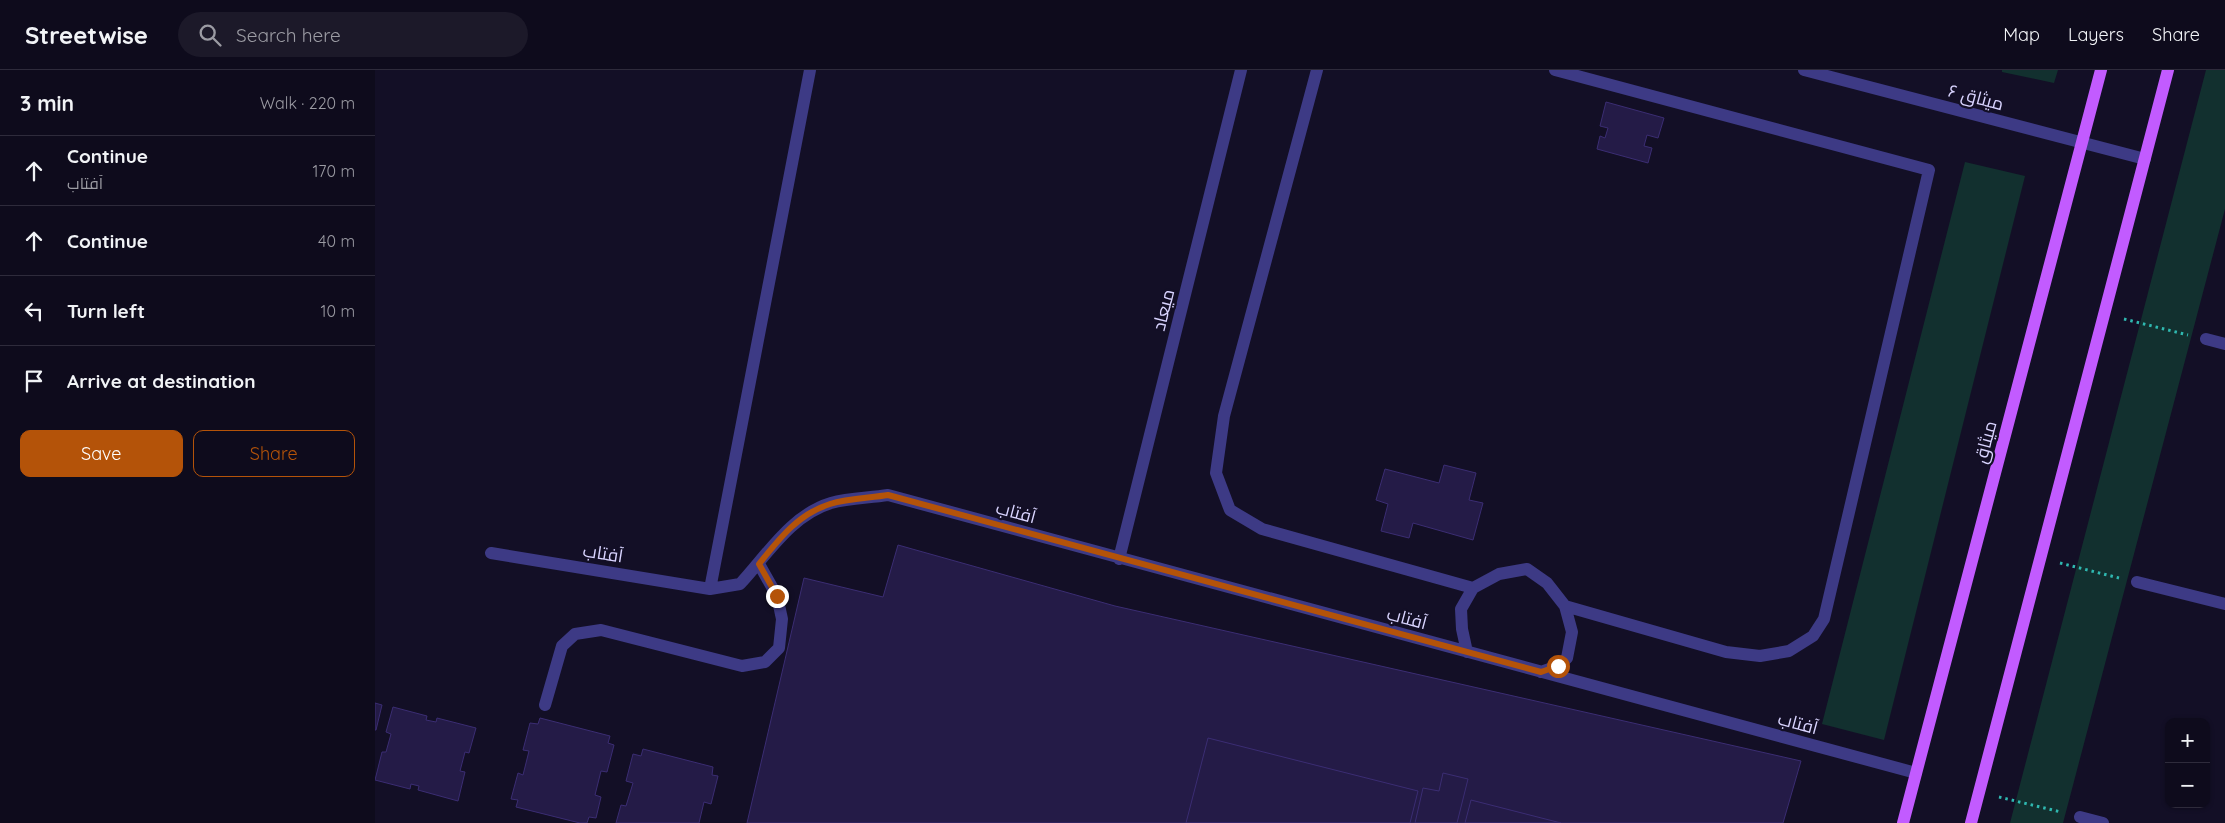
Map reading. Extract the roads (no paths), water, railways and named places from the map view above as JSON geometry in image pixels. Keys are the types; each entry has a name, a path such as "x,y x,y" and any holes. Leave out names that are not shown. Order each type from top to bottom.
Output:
{"main road":[{"name":"میثاق","path":"1903,823 2101,70"},
{"path":"1971,823 2168,70"}],"street":[{"path":"710,589 810,70"},
{"name":"میعاد","path":"1119,559 1241,70"},
{"path":"1317,70 1224,416 1216,473 1230,510 1262,529 1473,588"},
{"path":"1555,70 1929,170 1824,619 1813,636 1789,651 1759,656 1726,652 1565,606"},
{"name":"میثاق ۶","path":"1804,70 2145,159"},
{"path":"2206,339 2225,344"},
{"name":"آفتاب","path":"491,553 710,589 740,584 800,518 830,504 888,495 1916,773"},
{"path":"545,705 562,646 575,634 601,630 742,666 765,662 779,648 782,619 777,596 759,564"},
{"path":"1467,652 1461,629 1461,608 1473,588 1499,574 1527,569 1547,583 1565,606 1573,632 1567,658 1558,666 1541,672"},
{"path":"2137,582 2225,604"},
{"path":"2080,817 2103,823"}]}
